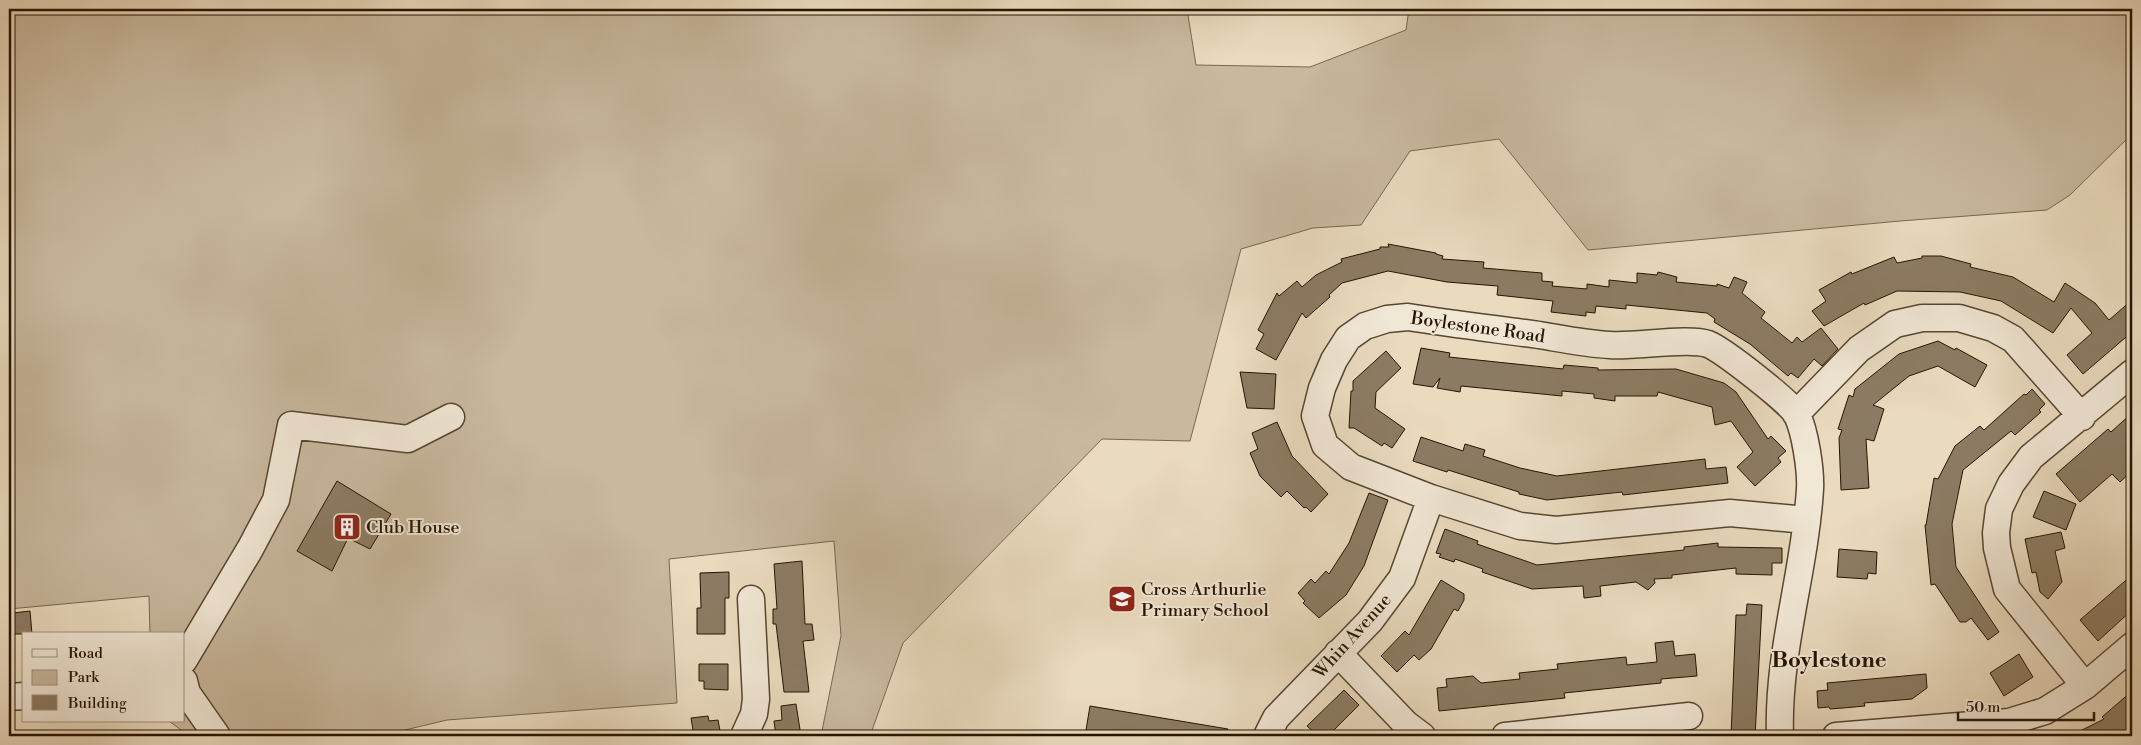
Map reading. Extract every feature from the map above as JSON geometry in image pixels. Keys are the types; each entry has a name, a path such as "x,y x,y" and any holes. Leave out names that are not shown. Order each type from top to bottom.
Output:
{"street":[{"name":"Boylestone Road","path":"1796,414 1764,384 1726,354 1708,344 1688,342 1610,345 1408,316 1387,318 1365,326 1348,338 1334,360 1322,388 1315,416 1326,445 1351,467 1431,498 1520,526 1556,530 1730,512 1806,520"},
{"path":"1780,736 1786,646 1810,487 1807,452 1796,414 1859,349 1895,324 1922,318 1959,318 1993,328 2012,339 2082,417"},
{"path":"2085,686 2007,590 1997,548 1998,509 2011,484 2031,457 2082,417 2132,373"},
{"path":"185,658 250,549 276,500 291,425 408,439 452,417"},
{"name":"Whin Avenue","path":"1267,736 1276,718 1370,621 1402,578 1431,498"},
{"path":"744,736 754,714 756,699 751,599"},
{"path":"1836,736 2009,722 2045,711 2085,686 2132,646"},
{"path":"1338,653 1406,724 1422,736"},
{"path":"185,685 187,693 217,736"},
{"path":"9,697 22,696"},
{"path":"1505,736 1689,716"}],"green space":[{"path":"9,9 1187,9 1196,65 1310,67 1406,30 1409,9 2132,9 2132,134 2070,195 2047,210 1900,221 1588,250 1499,139 1410,151 1361,225 1313,228 1241,249 1190,441 1102,439 903,643 870,736 821,736 841,636 834,541 669,559 677,703 447,720 380,736 189,736 170,722 185,722 185,632 150,632 149,596 9,609"}],"building":[{"path":"1388,244 1436,253 1443,256 1442,259 1484,262 1483,268 1542,273 1542,281 1553,282 1552,286 1587,289 1587,284 1609,287 1609,280 1637,283 1637,273 1657,275 1658,272 1677,277 1676,282 1717,286 1717,284 1729,288 1734,277 1747,282 1742,293 1765,312 1761,318 1792,343 1797,337 1802,342 1821,328 1838,349 1822,366 1814,359 1798,378 1791,373 1788,376 1750,344 1714,322 1715,319 1707,313 1626,305 1626,309 1596,306 1595,313 1586,312 1586,316 1551,312 1553,301 1497,295 1498,286 1447,282 1388,271 1342,283 1329,295 1330,297 1306,318 1302,313 1276,360 1256,349 1264,334 1258,330 1277,293 1279,296 1297,281 1302,287 1316,275 1342,262 1341,259 1380,249 1380,247 1389,247"},
{"path":"1922,256 1941,256 1971,264 1970,267 2013,277 2054,302 2065,283 2095,303 2109,320 2132,300 2132,332 2083,374 2067,355 2092,333 2071,308 2053,333 2001,301 1960,292 1897,291 1865,305 1864,303 1824,326 1812,311 1826,301 1819,290 1851,272 1852,274 1894,257 1897,263 1922,258"},
{"path":"1938,341 1955,350 1956,348 1987,365 1975,387 1938,366 1909,376 1873,405 1884,409 1874,441 1866,439 1869,488 1841,490 1839,438 1842,430 1838,429 1849,395 1853,397 1855,389 1899,354"},
{"path":"1421,348 1450,353 1449,357 1563,369 1564,365 1598,368 1598,370 1676,369 1724,383 1736,392 1768,439 1771,436 1786,451 1778,458 1781,462 1755,486 1737,467 1753,452 1731,421 1715,425 1712,407 1658,392 1657,396 1615,396 1615,401 1594,398 1594,394 1562,391 1562,396 1461,386 1460,392 1437,388 1440,378 1433,387 1413,384"},
{"path":"1386,351 1401,368 1376,392 1375,408 1405,429 1392,448 1384,443 1382,446 1354,428 1349,428 1353,381"},
{"path":"1240,372 1276,374 1274,409 1247,408"},
{"path":"2032,389 2045,404 2039,410 2041,412 2015,435 2011,431 1963,470 1952,524 1956,567 1999,632 1988,640 1971,618 1966,622 1960,622 1935,584 1931,585 1925,525 1934,478 1938,479 1955,446 1980,426 1984,430"},
{"path":"2132,413 2132,471 2120,482 2112,474 2080,502 2056,474 2108,429 2111,432"},
{"path":"1277,422 1292,456 1328,494 1311,512 1306,507 1304,508 1287,491 1281,497 1260,476 1250,453 1258,449 1252,433"},
{"path":"1421,437 1463,451 1465,444 1485,450 1483,456 1520,468 1557,476 1705,459 1706,469 1726,467 1728,483 1623,495 1622,492 1547,500 1519,494 1519,492 1413,461"},
{"name":"Club House","path":"337,481 391,514 370,549 348,538 332,571 297,551"},
{"path":"2044,491 2076,504 2066,530 2033,517"},
{"path":"1369,493 1388,500 1364,566 1346,595 1319,618 1303,603 1305,601 1298,593 1311,579 1315,583 1326,571 1329,574 1349,543"},
{"path":"1445,529 1478,541 1477,544 1537,565 1684,550 1684,547 1718,543 1718,547 1782,548 1782,563 1772,563 1772,575 1736,574 1736,568 1672,575 1672,578 1654,579 1655,583 1648,590 1636,582 1600,586 1601,596 1584,598 1583,586 1532,589 1482,572 1483,569 1455,559 1454,562 1439,557 1441,554 1436,553"},
{"path":"2061,532 2065,548 2055,551 2062,582 2048,599 2040,592 2036,572 2032,573 2025,539"},
{"path":"1839,549 1877,552 1876,574 1868,573 1867,579 1837,577"},
{"path":"802,561 805,624 812,624 814,640 803,641 809,692 784,692 776,624 773,624 773,609 777,609 774,564"},
{"path":"729,572 729,598 725,598 725,634 697,634 697,608 701,608 700,573"},
{"path":"2132,575 2132,610 2098,641 2080,620"},
{"path":"1441,580 1464,594 1464,600 1458,611 1454,609 1431,649 1419,660 1414,655 1397,672 1381,656 1405,631 1409,635"},
{"path":"1747,604 1762,605 1755,736 1731,736 1736,615 1746,615"},
{"path":"30,611 32,632 14,634 13,613"},
{"path":"1673,641 1675,656 1695,654 1697,676 1661,679 1661,683 1564,693 1565,698 1439,711 1437,688 1447,687 1446,679 1473,676 1481,683 1520,679 1519,673 1558,669 1557,664 1626,657 1627,665 1657,662 1655,643"},
{"path":"2019,654 2033,677 2004,696 1990,673"},
{"path":"699,664 728,664 728,690 704,689 704,681 699,681"},
{"path":"1926,674 1927,688 1912,699 1864,703 1865,706 1830,709 1829,707 1818,708 1817,691 1828,690 1827,683"},
{"path":"1344,690 1359,705 1328,736 1318,736 1307,726"},
{"path":"2132,691 2132,736 2070,736 2104,719 2102,717"},
{"path":"796,704 801,736 776,736 774,721 782,720 781,706"},
{"path":"1090,706 1228,729 1227,736 1085,736"},
{"path":"708,716 709,721 718,720 721,736 694,736 691,718"}],"place":[{"name":"Club House","path":"347,527"},
{"name":"Cross Arthurlie Primary School","path":"1122,599"}],"district":[{"name":"Boylestone","path":"1829,659"}]}
